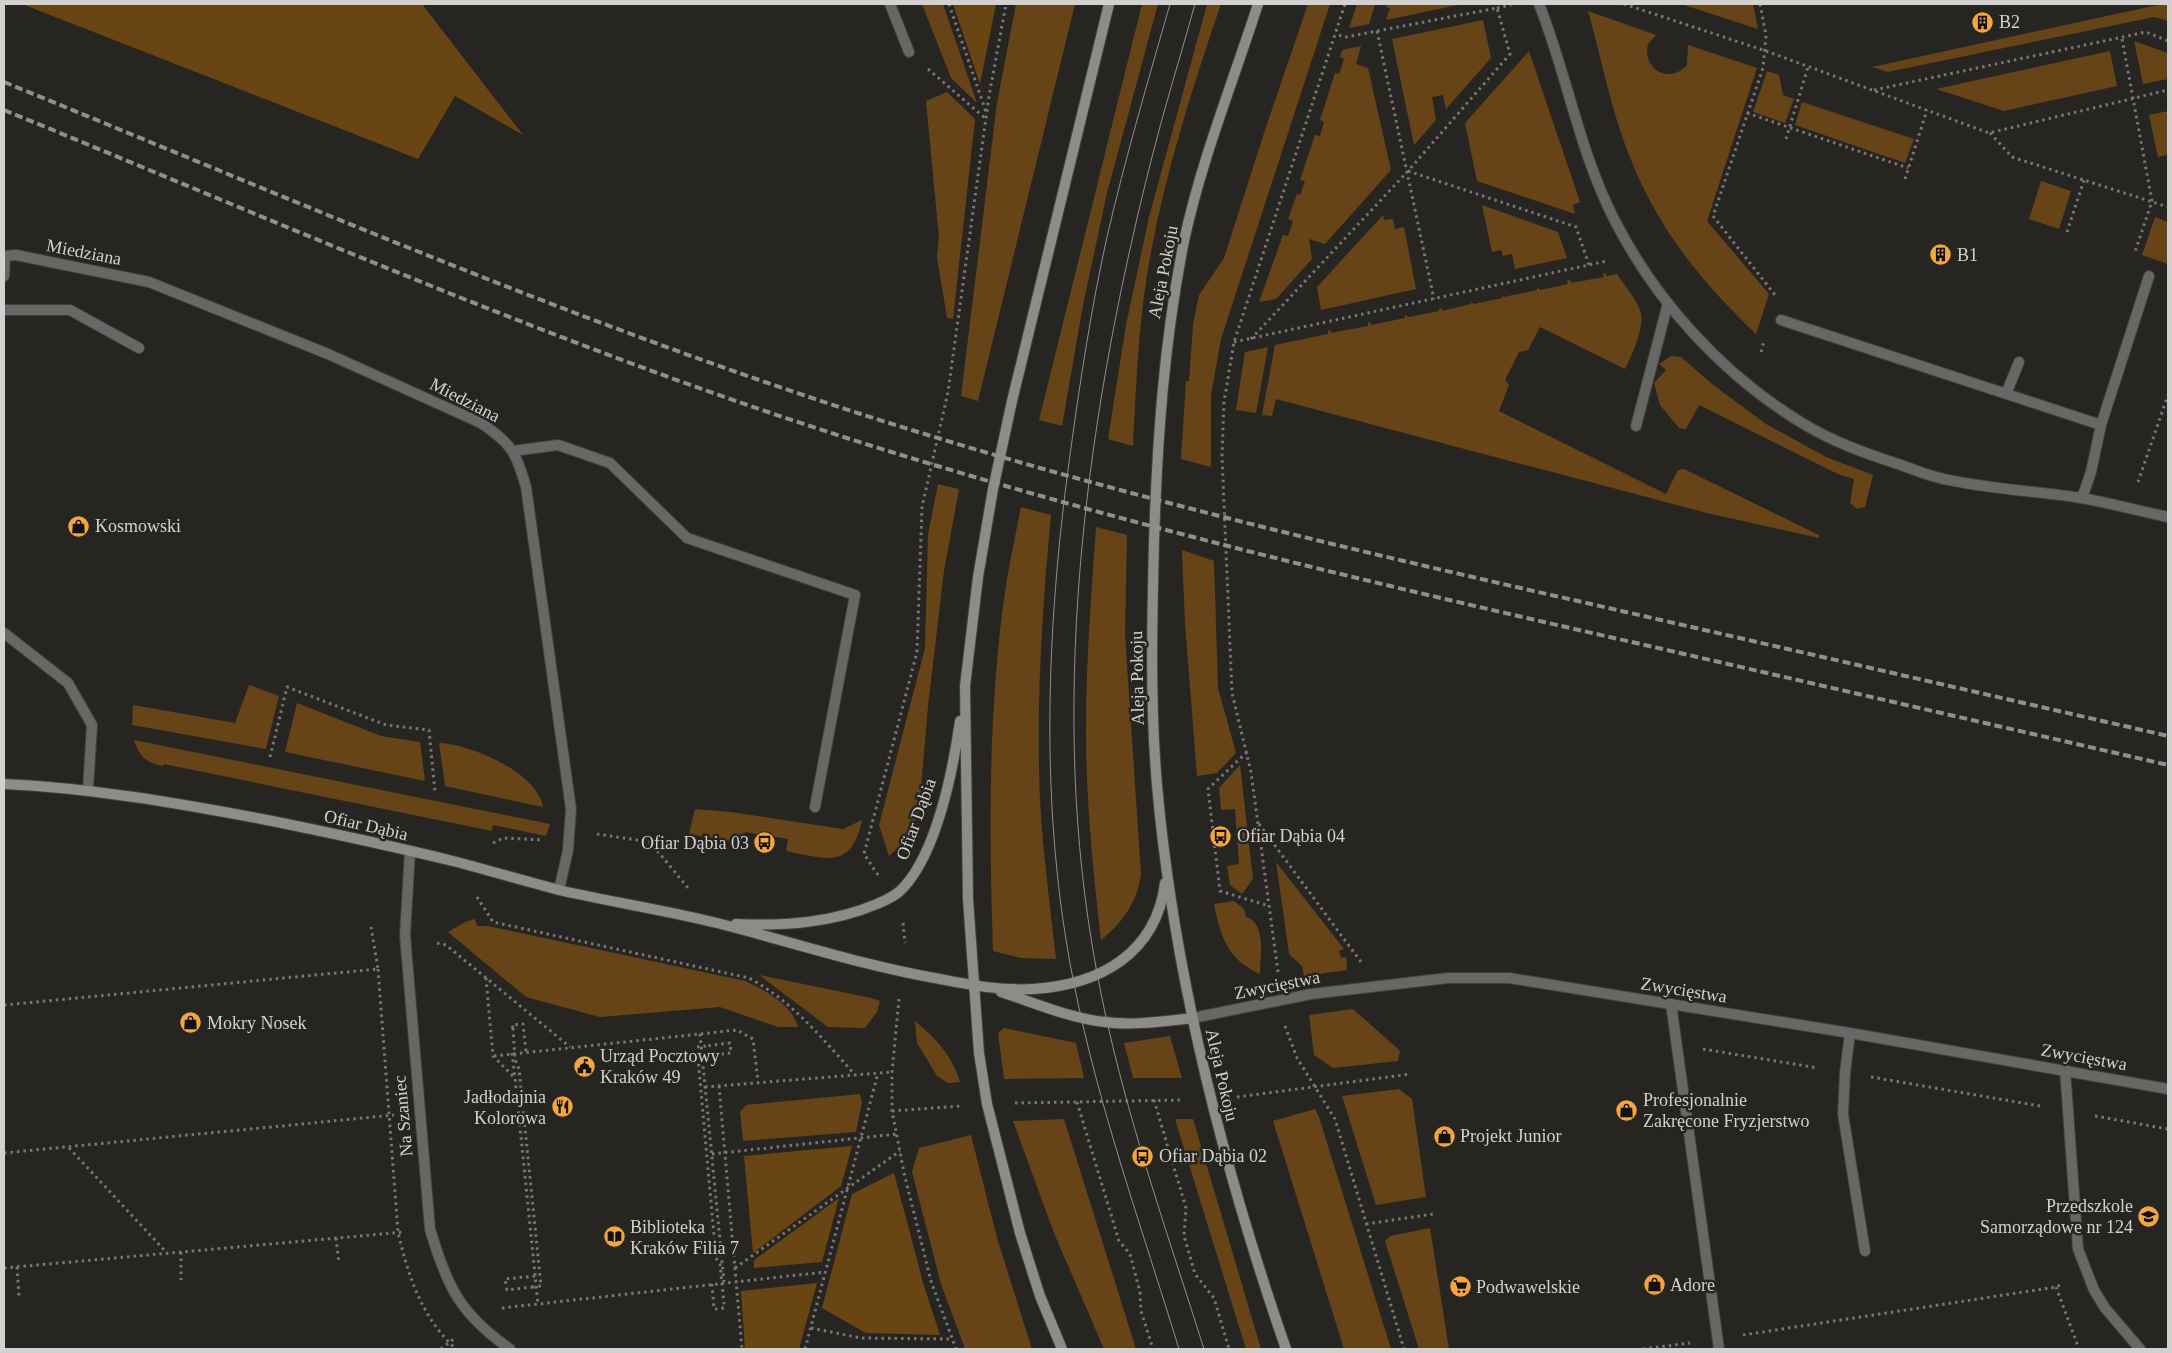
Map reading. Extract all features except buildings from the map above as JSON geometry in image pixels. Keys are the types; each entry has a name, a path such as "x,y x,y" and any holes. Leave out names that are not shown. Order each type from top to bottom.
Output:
{"main road":[{"path":"1062,1349 1040,1296 1002,1168 987,1104 973,985 965,795 965,686 978,577 993,489 1012,401 1109,4"},
{"name":"Aleja Pokoju","path":"1258,4 1212,145 1185,238 1170,324 1162,387 1155,489 1152,658 1155,750 1166,864 1177,937 1220,1138 1286,1349"},
{"name":"Ofiar Dąbia","path":"717,923 772,926 818,921 854,914 890,898 902,889 926,850 943,803 957,742 965,686"},
{"name":"Ofiar Dąbia","path":"4,784 88,790 218,811 410,851 558,890 717,923 868,965 991,988 1064,1013 1101,1022 1143,1023 1193,1018"},
{"name":"Ofiar Dąbia","path":"991,988 1035,988 1063,985 1097,975 1123,960 1142,941 1156,921 1163,898 1166,864"}],"street":[{"path":"890,4 909,52"},
{"path":"1539,4 1589,159 1613,218 1634,255 1668,303 1694,335 1750,386 1802,423 1854,449 1943,479 2082,498 2168,517"},
{"name":"Miedziana","path":"4,256 16,255 149,282 328,354 481,423 504,438 513,451 526,487 571,809 571,830 558,890"},
{"path":"4,256 4,276"},
{"path":"2082,498 2091,472 2101,425 2149,276"},
{"path":"1636,426 1668,303"},
{"path":"4,310 70,310 139,348"},
{"path":"1781,320 2101,425"},
{"path":"2006,394 2019,362"},
{"path":"513,451 558,445 610,463 687,538 856,595 815,807"},
{"path":"4,633 68,683 92,725 88,790"},
{"name":"Na Szaniec","path":"410,851 405,936 418,1113 430,1229 439,1261 452,1290 474,1322 510,1349"},
{"name":"Zwycięstwa","path":"1193,1018 1311,994 1448,978 1509,978 1850,1033 2168,1088"},
{"path":"1671,1004 1718,1344"},
{"path":"1850,1033 1845,1073 1844,1114 1864,1251"},
{"path":"2065,1069 2075,1231 2085,1272 2105,1308 2140,1349"}],"path":[{"path":"948,4 987,114"},
{"path":"874,867 864,854 917,652 922,508 948,392 986,119 1006,4"},
{"path":"1279,978 1247,752 1235,710 1231,685 1222,466 1224,402 1234,342 1344,4"},
{"path":"1334,34 1346,38 1516,4"},
{"path":"1624,4 1766,51 1990,133 2012,157 2168,207"},
{"path":"1760,4 1766,35 1763,68 1713,216 1777,298"},
{"path":"1251,339 1408,171 1510,54 1497,8"},
{"path":"1377,31 1434,299"},
{"path":"1873,90 2122,39 2146,32 2168,41"},
{"path":"2122,39 2152,201 2134,254 2149,276"},
{"path":"909,52 986,119"},
{"path":"1786,139 1808,67"},
{"path":"1990,133 2168,90"},
{"path":"1905,179 1927,110"},
{"path":"1747,113 1908,168"},
{"path":"1408,171 1576,227 1589,265"},
{"path":"2067,232 2084,180"},
{"path":"1234,342 1634,255"},
{"path":"1761,352 1766,334"},
{"path":"2138,482 2168,395"},
{"path":"270,757 287,688 386,725 429,730 435,792"},
{"path":"1247,752 1208,789 1220,891 1269,906"},
{"path":"1258,824 1361,962 1368,961"},
{"path":"571,830 545,840 503,838 455,862 493,922 750,978 764,985 801,1015 855,1075"},
{"path":"594,833 650,842 717,923"},
{"path":"902,919 905,939"},
{"path":"4,1005 378,969 371,927"},
{"path":"437,943 446,945 570,1047"},
{"path":"486,978 493,1056 515,1078"},
{"path":"899,1008 892,1072 892,1111 931,1281 956,1349"},
{"path":"526,1052 523,1024 512,1025 515,1059 519,1069 540,1286 507,1290 506,1279 534,1276"},
{"path":"1285,1026 1298,1058 1335,1119 1404,1349"},
{"path":"493,1056 737,1030 753,1039 758,1082"},
{"path":"700,1034 724,1283"},
{"path":"702,1056 731,1053 730,1043 697,1047 716,1258 720,1264 724,1308 714,1309 712,1286"},
{"path":"1676,1044 2168,1129"},
{"path":"512,1053 538,1304"},
{"path":"705,1087 892,1072"},
{"path":"805,1349 878,1074"},
{"path":"1254,1096 1411,1074"},
{"path":"719,1086 742,1349"},
{"path":"1154,1100 1186,1208 1184,1236 1195,1274 1214,1298 1229,1349"},
{"path":"1008,1103 1187,1100"},
{"path":"1077,1102 1119,1240 1130,1254 1140,1292 1141,1311 1153,1349"},
{"path":"892,1111 966,1105"},
{"path":"4,1153 418,1113"},
{"path":"712,1154 897,1134"},
{"path":"68,1147 168,1253"},
{"path":"735,1269 848,1186 900,1151"},
{"path":"1366,1224 1433,1214"},
{"path":"4,1268 430,1229"},
{"path":"336,1238 339,1264"},
{"path":"181,1252 181,1280"},
{"path":"17,1267 19,1296"},
{"path":"441,1349 489,1309 712,1286 724,1283 825,1272"},
{"path":"1643,1349 1718,1344 2056,1287 2085,1272"},
{"path":"2056,1287 2079,1349"},
{"path":"811,1328 861,1338 953,1339"},
{"path":"449,1343 456,1349"}],"shaded area":[{"path":"22,4 422,4 523,135 455,96 418,159"},
{"path":"922,4 943,4 977,103 951,78"},
{"path":"953,4 996,4 980,84"},
{"path":"1016,4 1075,4 978,401 961,396 997,103"},
{"path":"1142,4 1158,4 1107,193 1083,305 1062,426 1039,420"},
{"path":"1207,4 1221,4 1188,104 1169,172 1147,275 1139,339 1133,446 1108,439 1126,325 1149,217"},
{"path":"1308,4 1330,4 1221,339 1211,395 1211,467 1181,459 1186,381 1189,381 1193,325 1199,295 1224,258"},
{"path":"1357,4 1375,4 1369,24 1349,28"},
{"path":"1387,4 1463,4 1386,20 1390,8 1386,7"},
{"path":"1681,4 1753,4 1758,29"},
{"path":"2168,4 2168,21 2154,17 1888,72 1872,67"},
{"path":"1588,11 1656,35 1648,44 1647,53 1653,67 1665,74 1680,71 1687,65 1688,45 1757,68 1707,221 1769,294 1756,334 1713,290 1676,244 1646,193 1633,166 1617,121"},
{"path":"1483,20 1491,58 1446,109 1443,95 1432,97 1436,120 1414,145 1392,39"},
{"path":"2134,41 2168,53 2168,79 2143,84"},
{"path":"1361,46 1356,64 1368,68 1391,170 1325,244 1309,239 1312,259 1276,299 1259,302 1283,235 1288,236 1293,221 1288,219 1297,194 1300,195 1305,181 1300,180 1315,135 1320,136 1324,122 1320,120 1335,73 1339,74 1344,59 1340,57 1342,50"},
{"path":"1529,51 1580,202 1573,205 1575,214 1477,181 1465,123"},
{"path":"2110,51 2117,86 2004,111 1936,89"},
{"path":"1767,71 1779,75 1783,95 1794,99 1785,123 1753,112"},
{"path":"947,92 975,119 953,319 947,318 937,257 939,238 926,101"},
{"path":"1802,102 1914,139 1905,163 1795,125"},
{"path":"2168,111 2168,160 2167,155 2158,157 2149,115"},
{"path":"2041,181 2071,191 2059,229 2029,219"},
{"path":"1482,205 1558,232 1567,258 1515,269 1512,254 1503,256 1501,250 1492,252"},
{"path":"1383,215 1384,220 1393,219 1395,229 1404,227 1416,289 1321,310 1317,287"},
{"path":"2155,217 2168,222 2168,264 2142,255"},
{"path":"1603,273 1607,276 1617,274 1640,310 1640,332 1625,369 1540,327 1528,350 1519,352 1505,380 1509,385 1499,411 1666,494 1678,470 1684,469 1819,535 1819,538 1707,513 1276,399 1272,416 1262,415 1275,345 1328,334 1328,331 1331,330 1331,333 1368,326 1370,322 1371,325 1405,318 1405,315 1409,317 1439,311 1442,308 1442,311 1471,304 1471,302 1474,304 1502,298 1503,295 1504,297 1537,290 1537,287 1540,290 1568,284 1567,281 1570,280 1571,283 1604,277"},
{"path":"1268,347 1256,413 1236,410 1245,352"},
{"path":"1671,356 1681,357 1712,384 1766,424 1826,457 1873,475 1865,507 1857,509 1850,503 1854,479 1838,474 1699,405 1686,429 1679,428 1660,405 1654,383 1666,370 1659,364"},
{"path":"938,484 959,489 944,571 928,706 919,812 905,841 889,856 879,825 925,648 928,534"},
{"path":"1021,507 1051,515 1041,657 1039,764 1043,840 1056,959 1021,958 993,951 991,768 993,722 1000,630 1006,585"},
{"path":"1096,527 1127,535 1125,635 1141,874 1137,893 1123,919 1101,940 1090,836 1086,757 1088,654"},
{"path":"1182,550 1214,561 1218,688 1236,753 1217,773 1197,776 1185,624"},
{"path":"249,685 279,696 266,749 132,725 133,705 235,723"},
{"path":"297,703 381,736 420,742 425,781 285,752"},
{"path":"134,740 550,824 546,836 493,825 492,831 164,764 163,766 152,763 144,758"},
{"path":"439,743 467,748 500,762 529,782 538,794 543,807 445,786"},
{"path":"1240,765 1253,879 1242,894 1230,885 1227,866 1239,864 1235,809 1221,810 1219,788"},
{"path":"695,809 731,812 843,829 862,820 858,836 852,847 844,854 825,858 786,851 788,839 745,832 742,843 689,834"},
{"path":"1276,862 1344,949 1339,951 1341,958 1346,957 1347,970 1304,976 1302,966 1289,954"},
{"path":"1234,901 1244,909 1246,917 1253,921 1260,933 1260,974 1240,962 1233,954 1227,946 1219,926 1214,904"},
{"path":"475,919 477,926 488,926 745,981 769,994 784,1006 795,1019 798,1027 778,1027 720,1007 600,1017 526,997 448,932 465,922"},
{"path":"759,975 880,1001 877,1012 865,1028 828,1027"},
{"path":"1353,1009 1400,1051 1398,1061 1333,1068 1314,1055 1309,1015"},
{"path":"915,1021 930,1034 948,1056 960,1082 948,1083 937,1076 917,1043"},
{"path":"1004,1028 1076,1043 1084,1078 1004,1079 998,1033"},
{"path":"1170,1036 1182,1078 1133,1078 1124,1043"},
{"path":"1399,1089 1412,1099 1426,1197 1376,1205 1342,1096"},
{"path":"860,1094 862,1102 856,1132 743,1141 740,1112 746,1105"},
{"path":"1315,1109 1391,1349 1344,1349 1273,1121"},
{"path":"1064,1119 1136,1349 1104,1349 1054,1233 1013,1121"},
{"path":"1175,1119 1193,1119 1261,1349 1246,1349"},
{"path":"971,1135 997,1238 1032,1349 965,1349 941,1284 912,1172 919,1148"},
{"path":"852,1146 841,1186 753,1253 744,1156"},
{"path":"894,1173 924,1286 940,1335 866,1333 822,1308 852,1194"},
{"path":"839,1198 822,1262 754,1268 754,1260"},
{"path":"1430,1228 1449,1349 1419,1349 1385,1241 1390,1236"},
{"path":"817,1283 799,1349 745,1349 741,1291"}],"tram line":[{"path":"1170,4 1114,208 1101,264 1086,346 1062,521 1051,653 1050,720 1055,853 1074,984 1108,1123 1179,1349"},
{"path":"1195,4 1162,118 1129,252 1094,448 1082,548 1075,648 1074,747 1080,846 1092,944 1101,996 1140,1148 1204,1349"}],"railway":[{"path":"4,82 571,312 686,354 918,432 1168,503 1337,545 2168,736"},
{"path":"4,110 441,290 551,333 773,414 885,450 981,479 1173,532 1366,580 2168,765"}],"place":[{"name":"B2","path":"1983,22"},
{"name":"B1","path":"1941,255"},
{"name":"Kosmowski","path":"79,526"},
{"name":"Ofiar Dąbia 04","path":"1221,836"},
{"name":"Ofiar Dąbia 03","path":"765,843"},
{"name":"Mokry Nosek","path":"191,1023"},
{"name":"Urząd Pocztowy Kraków 49","path":"584,1066"},
{"name":"Jadłodajnia Kolorowa","path":"562,1107"},
{"name":"Profesjonalnie Zakręcone Fryzjerstwo","path":"1627,1110"},
{"name":"Projekt Junior","path":"1444,1136"},
{"name":"Ofiar Dąbia 02","path":"1143,1156"},
{"name":"Przedszkole Samorządowe nr 124","path":"2149,1216"},
{"name":"Biblioteka Kraków Filia 7","path":"614,1237"},
{"name":"Adore","path":"1654,1285"},
{"name":"Podwawelskie","path":"1460,1287"}]}
